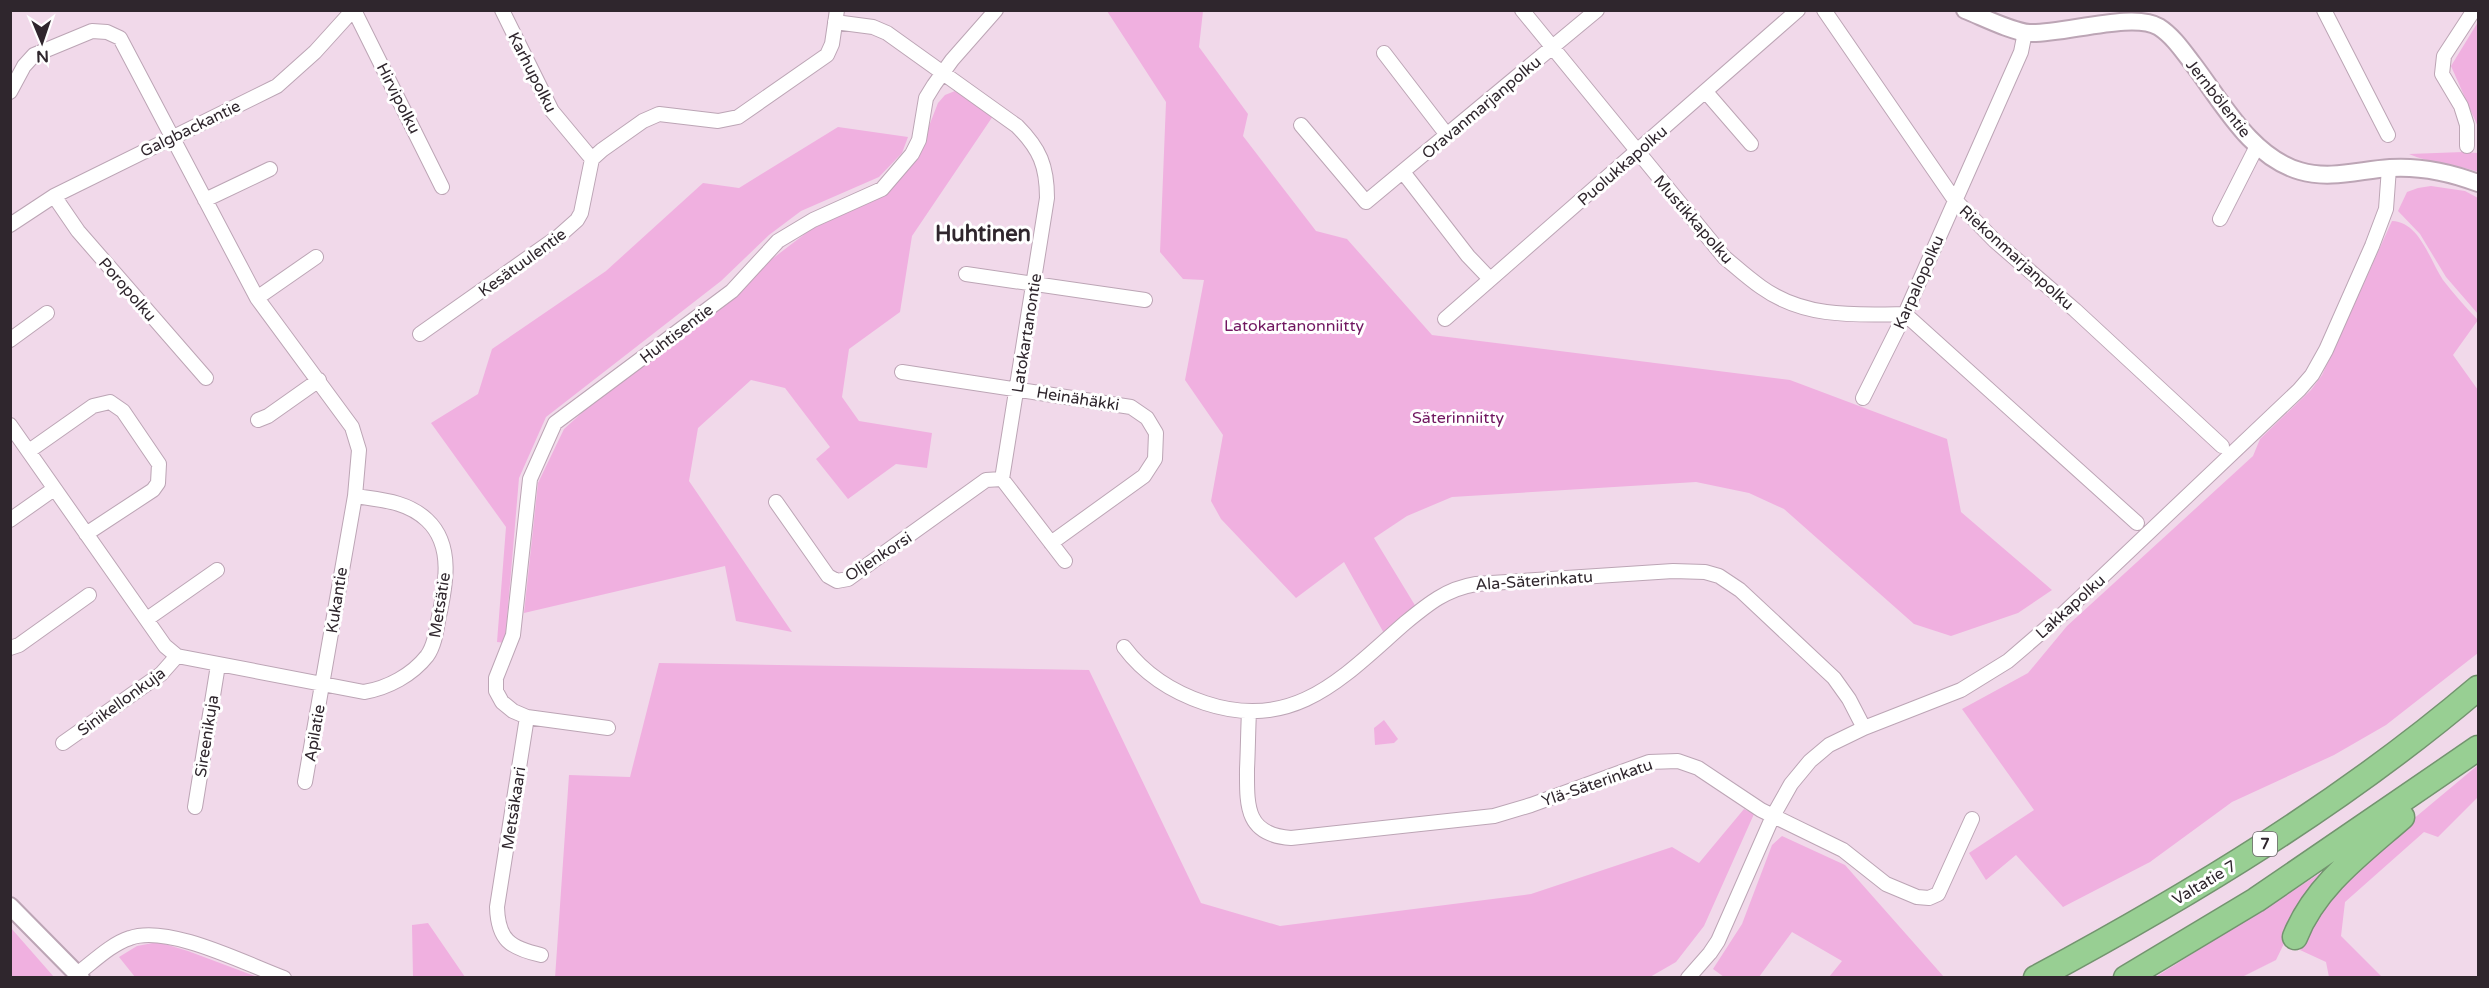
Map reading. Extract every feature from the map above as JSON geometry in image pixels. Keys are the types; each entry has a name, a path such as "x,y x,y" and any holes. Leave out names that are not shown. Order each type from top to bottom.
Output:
{"highway":[{"name":"Valtatie 7","path":"2036,978 2124,930 2234,865 2350,788 2478,688"},
{"path":"2295,937 2302,918 2317,896 2389,828 2478,750"},
{"path":"2126,978 2256,900 2478,750"}],"street":[{"name":"Galgbackantie","path":"10,225 54,196 277,86 315,52 354,10"},
{"name":"Hirvipolku","path":"354,10 442,187"},
{"name":"Karhupolku","path":"502,10 552,111 592,159"},
{"name":"Huhtisentie","path":"527,717 513,711 502,702 495,683 513,635 530,479 555,423 732,291 778,241 813,220 882,189 912,153 919,140 926,98 967,42 996,10"},
{"name":"Mustikkapolku","path":"1522,10 1724,257 1762,288 1804,309 1846,316 1905,314"},
{"name":"Oravanmarjanpolku","path":"1301,125 1366,202 1597,10"},
{"name":"Puolukkapolku","path":"1446,319 1798,10"},
{"name":"Riekonmarjanpolku","path":"1824,10 1954,199 1995,241 2075,310 2222,446"},
{"name":"Jernbölentie","path":"1965,10 2025,32 2055,31 2145,17 2177,43 2257,146 2281,163 2299,171 2324,176 2389,168 2424,168 2454,174 2478,183"},
{"path":"2324,10 2388,135"},
{"path":"2467,146 2467,125 2461,106 2442,74 2444,56 2474,10"},
{"path":"592,159 622,135 659,114 718,121 738,117 827,55 832,44 836,16"},
{"name":"Latokartanontie","path":"836,16 887,33 1017,126 1029,138 1042,158 1047,176 1047,198 1002,478"},
{"name":"Kukantie","path":"10,92 24,66 34,55 92,31 107,32 120,38 257,298 319,380 357,437 360,461 322,684"},
{"name":"Karpalopolku","path":"1863,399 1905,314 1954,199 2022,52 2025,32"},
{"path":"1384,53 1447,135"},
{"path":"1706,92 1751,144"},
{"path":"2220,219 2257,146"},
{"name":"Kesätuulentie","path":"420,334 572,225 581,213 592,159"},
{"name":"Lakkapolku","path":"1688,978 1718,941 1773,816 1791,784 1810,761 1829,745 1864,728 1961,690 2008,661 2065,612 2299,390 2312,375 2326,350 2386,209 2389,168"},
{"path":"205,200 270,169"},
{"path":"1403,172 1468,256 1490,279"},
{"name":"Poropolku","path":"54,196 78,231 206,378"},
{"path":"257,298 316,257"},
{"path":"966,273 1145,300"},
{"path":"10,340 46,313"},
{"path":"1905,314 2137,523"},
{"name":"Heinähäkki","path":"902,372 1131,407 1147,418 1156,433 1155,459 1144,476 1052,543"},
{"path":"258,420 268,416 319,380"},
{"path":"29,450 93,406 110,402 123,411 159,464 158,483 153,489 86,534"},
{"path":"10,425 165,646 177,656 322,684"},
{"path":"1002,478 1065,561"},
{"name":"Oljenkorsi","path":"776,502 828,576 837,581 848,579 986,480 1002,478"},
{"path":"10,520 54,489"},
{"name":"Metsätie","path":"322,684 364,692 378,690 392,684 427,655 433,645 442,606 445,585 444,551 441,541 429,522 411,508 391,501 354,496"},
{"path":"147,619 217,570"},
{"name":"Ala-Säterinkatu","path":"1124,647 1149,675 1179,692 1221,708 1248,712 1287,706 1322,692 1347,675 1429,603 1461,586 1692,571 1719,576 1740,590 1834,678 1849,699 1864,728"},
{"path":"10,648 19,645 89,596"},
{"name":"Sinikellonkuja","path":"63,743 161,674 177,656"},
{"name":"Sireenikuja","path":"195,807 218,665"},
{"name":"Apilatie","path":"305,782 322,684"},
{"name":"Ylä-Säterinkatu","path":"1248,712 1248,808 1257,824 1268,833 1280,837 1291,838 1494,816 1532,805 1648,762 1662,760 1690,764 1773,816 1843,850 1886,884 1917,897 1929,898 1938,894 1972,819"},
{"path":"527,717 608,728"},
{"name":"Metsäkaari","path":"527,717 497,907 498,924 502,934 511,944 522,951 541,955"},
{"path":"10,906 79,976 130,938 154,934 179,939 284,978"}],"green space":[{"name":"Säterinniitty","path":"1107,11 1203,11 1199,47 1248,114 1243,136 1316,231 1347,239 1432,335 1790,380 1947,439 1961,512 2052,590 2018,613 1951,636 1914,624 1784,509 1749,493 1696,482 1452,497 1407,516 1374,538 1416,607 1385,635 1344,562 1296,598 1221,519 1211,501 1223,435 1185,380 1204,280 1183,279 1160,252 1166,102"},
{"path":"2478,22 2478,127 2451,66"},
{"path":"955,91 993,116 912,236 900,312 849,349 842,397 859,421 932,433 927,468 896,464 848,499 816,459 830,447 785,388 751,380 698,428 689,481 792,632 736,621 725,566 524,613 538,483 564,429 595,401 729,301 772,259 810,230 884,195 918,154 938,103 945,95"},
{"path":"838,127 908,137 902,153 879,177 801,211 769,235 721,281 546,417 519,478 505,643 497,642 506,527 431,423 478,394 492,349 606,271 703,183 739,188"},
{"path":"2478,153 2478,172 2409,154"},
{"path":"2431,186 2465,191 2478,198 2478,314 2446,277 2420,234 2398,211 2407,192"},
{"path":"2392,221 2402,223 2417,235 2443,280 2478,320 2453,355 2478,390 2478,653 2386,725 2334,755 2232,802 2150,862 2063,907 2016,855 1986,880 1969,853 2034,810 1962,709 2028,673 2067,626 2253,456 2260,439 2311,390 2322,375"},
{"path":"659,663 1089,670 1201,903 1280,926 1531,894 1672,847 1699,863 1744,809 1754,814 1704,926 1676,962 1650,977 555,978 569,775 630,777"},
{"path":"1384,720 1398,739 1394,743 1375,745 1374,728"},
{"path":"2478,765 2478,797 2438,837 2424,832 2345,902 2341,936 2382,977 2329,977 2326,962 2300,950 2308,926 2322,905 2375,851"},
{"path":"1782,836 1845,865 1944,977 1829,977 1842,961 1792,932 1759,977 1724,977 1713,969 1742,924 1772,845"},
{"path":"2338,862 2294,923 2276,960 2242,977 2154,978"},
{"path":"428,923 465,977 413,977 412,925"},
{"path":"11,928 54,977 11,977"},
{"path":"158,942 257,977 135,977 119,957 137,946"}],"district":[{"name":"Huhtinen","path":"983,233"}],"park label":[{"name":"Latokartanonniitty","path":"1294,325"}]}
